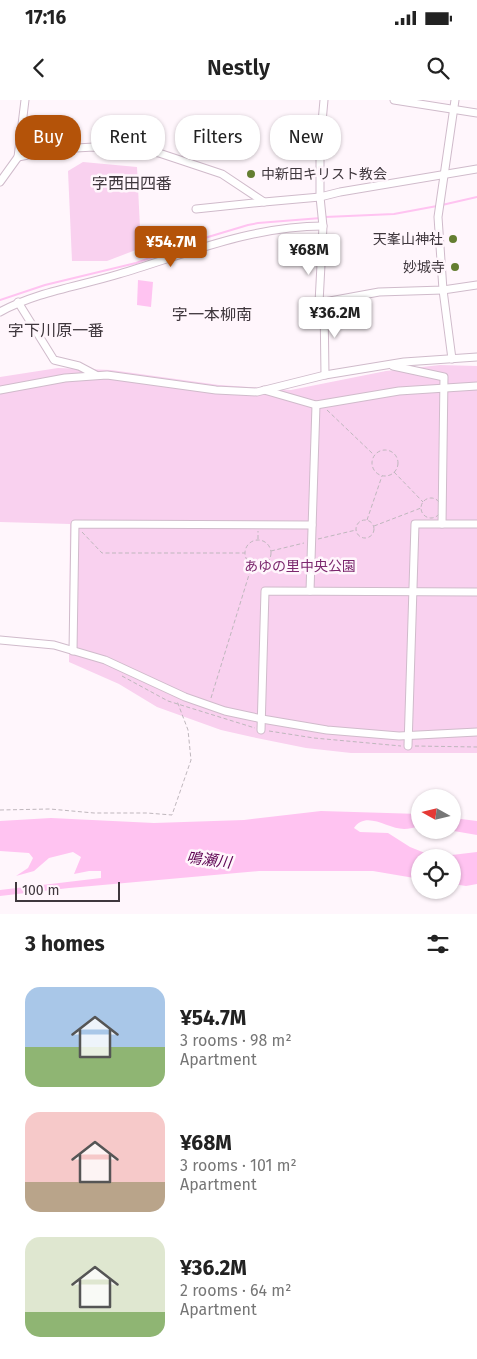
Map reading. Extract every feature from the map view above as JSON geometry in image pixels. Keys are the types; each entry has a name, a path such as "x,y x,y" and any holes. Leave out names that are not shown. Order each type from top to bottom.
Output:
{"street":[{"path":"24,115 26,100"},
{"path":"324,100 320,144 320,197 323,225 319,304 379,292 443,290 477,285"},
{"path":"394,100 477,113"},
{"path":"452,359 443,290 438,217 455,100"},
{"path":"81,148 94,147 159,153 222,174 264,202"},
{"path":"0,182 16,160"},
{"path":"196,208 320,197 477,169"},
{"path":"0,312 18,302 119,274 212,243 268,231 323,225"},
{"path":"18,302 54,360 79,366 96,374"},
{"path":"324,303 325,375"},
{"path":"0,390 96,374 239,392 257,392 325,375 388,365 477,357"},
{"path":"388,365 444,377 442,524"},
{"path":"264,390 319,405 399,391 477,386"},
{"path":"310,591 319,405"},
{"path":"73,651 75,524 312,525"},
{"path":"408,746 414,524 477,524"},
{"path":"262,730 265,591 477,592"},
{"path":"0,640 45,643 105,660 177,694 225,710 262,719 327,730 408,736 477,732"}],"path":[{"path":"319,405 374,455"},
{"path":"381,450 393,453 398,464 394,472 391,475 378,475 372,468 371,463 374,455 381,450"},
{"path":"394,472 424,502"},
{"path":"367,520 382,476"},
{"path":"429,498 436,499 440,504 441,510 437,516 429,517 424,514 422,508 424,502 429,498"},
{"path":"373,527 422,508"},
{"path":"367,520 373,527"},
{"path":"367,520 357,524 356,530 359,535 369,536 373,527"},
{"path":"75,524 102,552 245,554"},
{"path":"254,541 263,541 269,546 271,555 267,563 260,566 252,565 246,559 245,554 247,546 254,541"},
{"path":"210,698 252,565"},
{"path":"120,675 151,694 262,730 376,744 477,747"},
{"path":"0,810 50,809 94,814 147,813 172,815 191,760 188,730 177,704 177,694"}],"green space":[{"path":"83,162 137,167 141,248 107,261 72,261 68,171"},
{"name":"あゆの里中央公園","path":"440,365 477,366 477,753 351,753 306,748 252,737 221,730 157,707 119,684 69,662 70,524 0,522 0,377 58,368 111,370 219,385 291,390 386,371"}],"water":[{"path":"138,280 153,282 151,307 137,305"},
{"name":"鳴瀬川","path":"321,811 411,814 411,828 398,828 371,820 359,823 354,828 360,832 388,833 415,849 411,849 411,877 373,871 259,871 0,896 0,890 101,878 101,871 74,874 81,857 73,852 49,858 34,871 16,876 28,868 33,858 29,853 0,851 0,821 51,818 154,823 244,820"},
{"path":"461,819 477,821 477,835 461,832"},
{"path":"477,852 477,884 461,885 461,854"}],"waterway":[{"path":"442,205 477,197"},
{"path":"325,217 394,214 437,206"},
{"path":"0,300 45,285 136,263 248,225 321,218"}],"place":[{"name":"中新田キリスト教会","path":"251,174"},
{"name":"天峯山神社","path":"453,239"},
{"name":"妙城寺","path":"455,267"}],"district":[{"name":"字西田四番","path":"132,183"},
{"name":"字一本柳南","path":"212,314"},
{"name":"字下川原一番","path":"56,330"}]}
